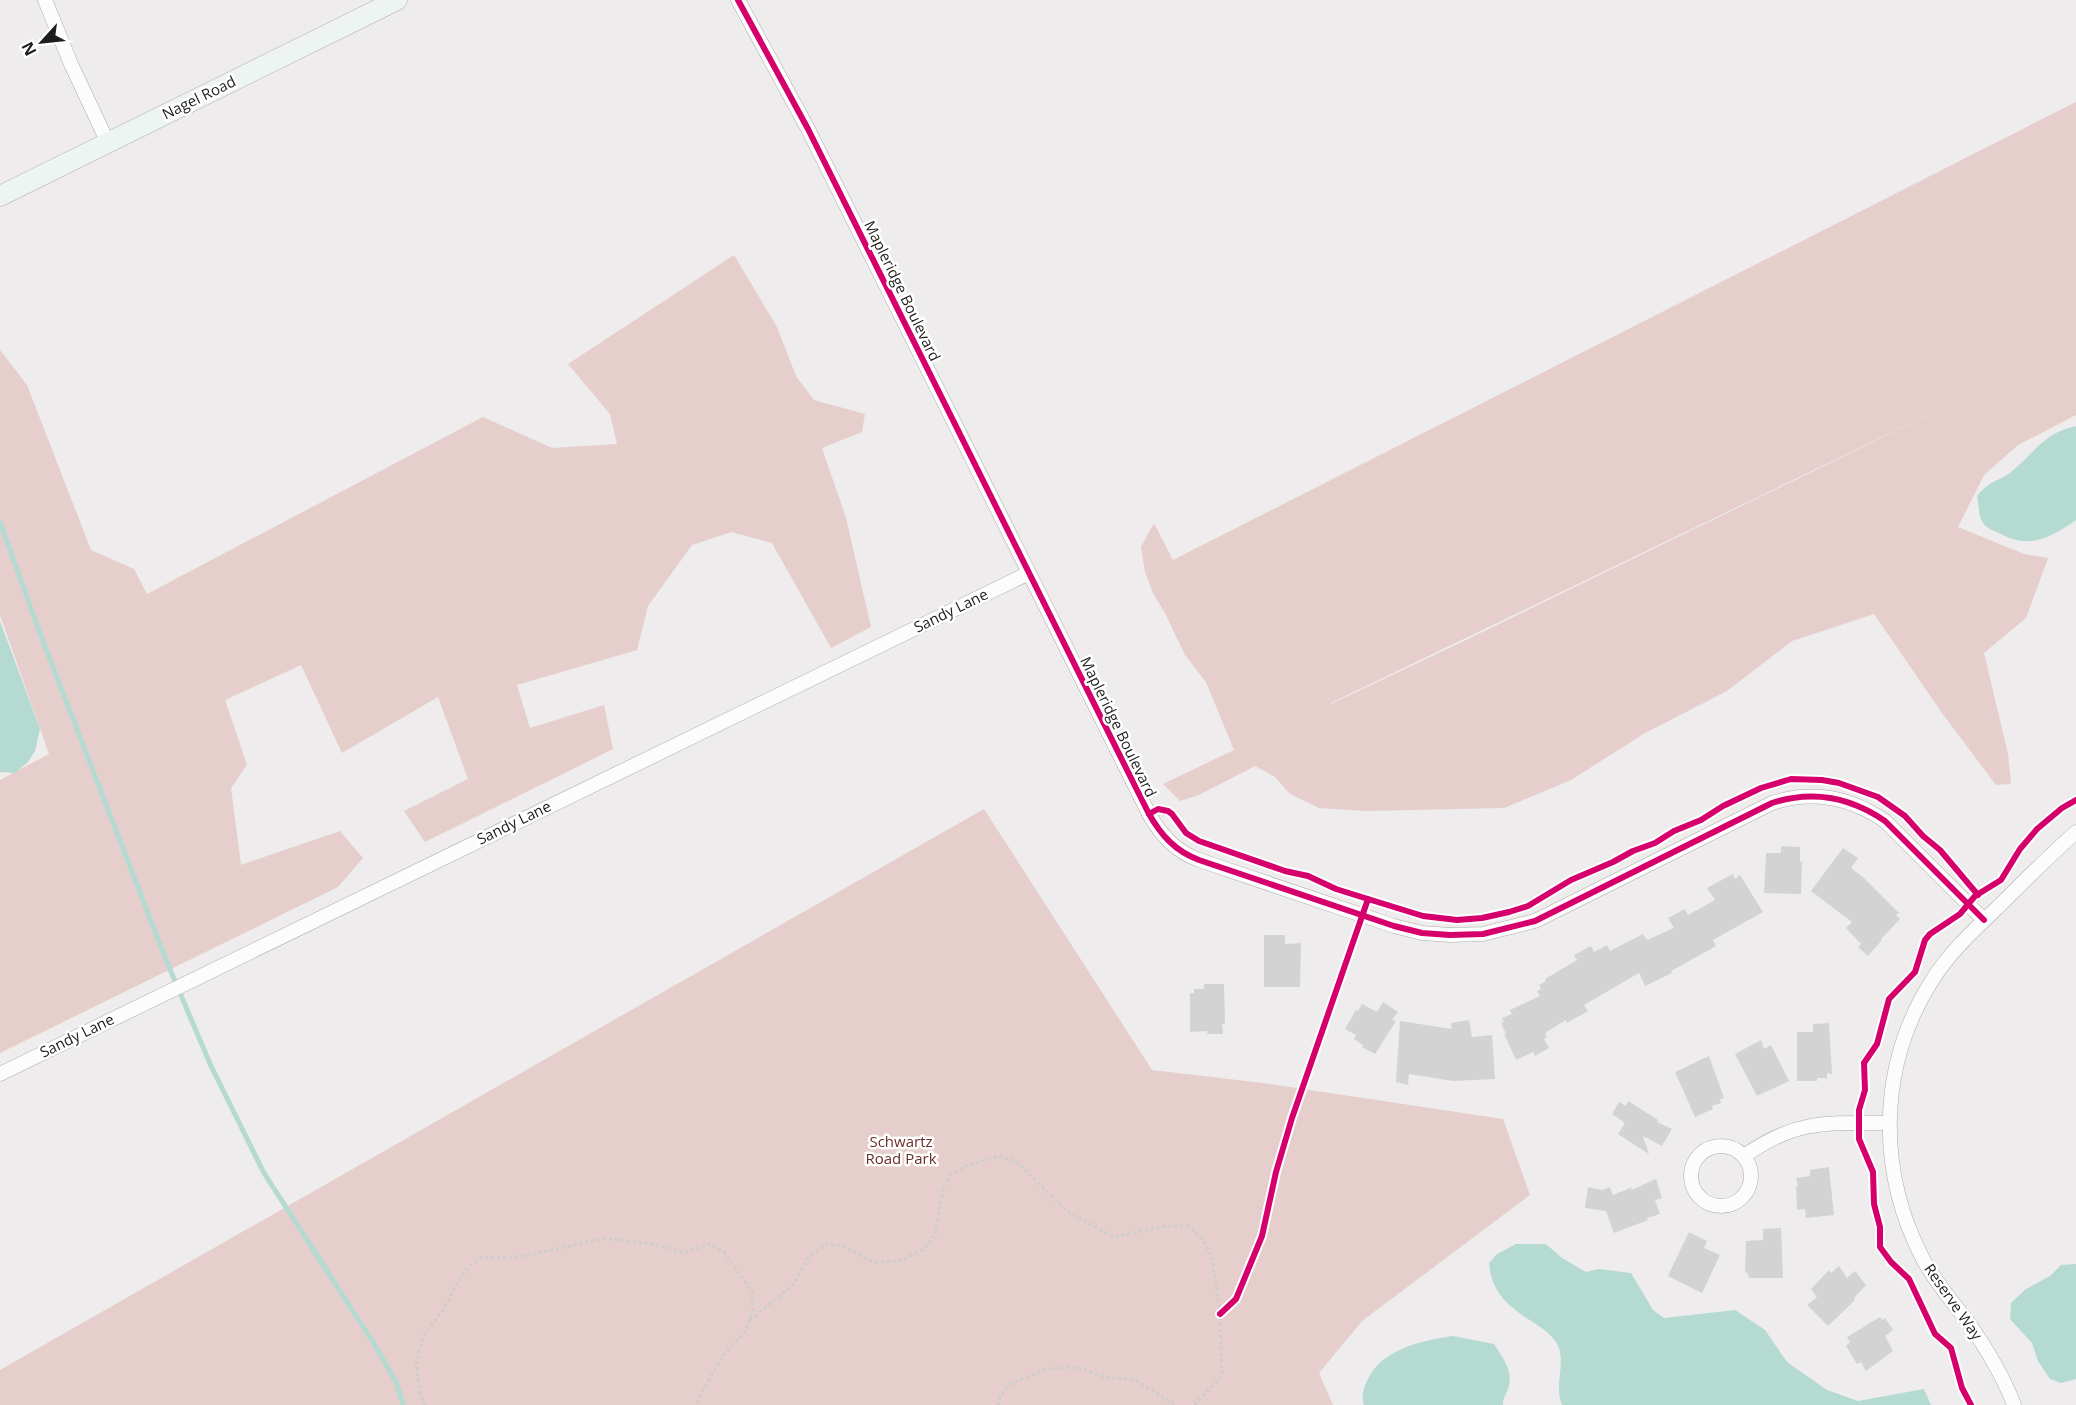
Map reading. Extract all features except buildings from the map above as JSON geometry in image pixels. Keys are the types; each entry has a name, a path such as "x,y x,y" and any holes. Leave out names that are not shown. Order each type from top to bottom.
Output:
{"street":[{"path":"45,0 71,64 108,143"},
{"name":"Nagel Road","path":"0,196 397,0"},
{"name":"Mapleridge Boulevard","path":"738,0 807,129 1149,814 1166,839 1189,856 1409,930 1438,935 1483,934 1535,921 1772,803 1795,797 1820,796 1847,801 1867,809 1885,821 1984,920"},
{"name":"Sandy Lane","path":"0,1074 1029,573"},
{"name":"Reserve Way","path":"2014,1405 1985,1347 1937,1283 1914,1241 1901,1208 1892,1173 1890,1150 1891,1090 1897,1061 1916,1010 1932,980 1984,920 2076,832"},
{"path":"1744,1156 1776,1136 1806,1126 1824,1123 1889,1122"},
{"path":"1717,1145 1737,1150 1744,1156 1751,1175 1746,1194 1729,1205 1719,1206 1701,1199 1691,1182 1690,1172 1693,1162 1700,1154 1717,1145"}],"path":[{"path":"750,1320 793,1285 809,1257 825,1244 842,1246 873,1262 900,1261 923,1250 936,1233 943,1186 951,1174 966,1166 999,1156 1016,1161 1066,1211 1114,1237 1166,1226 1188,1226 1201,1237 1212,1257 1220,1314 1222,1376 1194,1405"},
{"path":"425,1405 420,1394 416,1360 425,1333 444,1309 457,1283 469,1266 482,1257 502,1258 531,1255 604,1238 652,1244 685,1253 709,1244 724,1252 752,1290 753,1310 746,1331 724,1354 694,1405"},
{"path":"1220,1314 1228,1306"},
{"path":"998,1405 1000,1396 1012,1383 1047,1369 1077,1367 1106,1378 1133,1379 1176,1405"}],"green space":[{"path":"2076,102 2076,415 2018,445 1984,475 1958,527 2024,554 2048,558 2026,618 1984,653 2008,754 2011,784 1996,785 1942,713 1874,614 1792,641 1727,691 1645,733 1571,780 1504,808 1366,811 1319,808 1290,794 1275,777 1255,766 1199,795 1180,801 1163,784 1234,750 1206,682 1185,655 1153,593 1145,572 1141,547 1154,523 1173,560","holes":["1984,388 1466,640 1331,704"]},
{"path":"734,255 777,327 796,376 814,400 865,414 862,432 822,448 846,518 871,627 831,648 772,543 731,532 692,545 648,606 637,650 517,685 530,728 604,705 613,749 425,842 404,811 468,779 438,697 342,753 301,665 225,700 247,765 231,788 241,865 340,831 363,858 338,887 0,1053 0,780 49,754 0,615 0,350 27,385 91,550 134,569 147,594 483,417 552,448 617,444 610,414 568,364"},
{"name":"Schwartz Road Park","path":"984,809 1152,1070 1263,1083 1503,1119 1530,1195 1362,1321 1319,1373 1333,1405 0,1405 0,1370"}],"shaded area":[{"path":"2076,426 2076,520 2048,537 2030,541 2010,538 1986,526 1980,517 1977,496 1990,484 2020,465 2047,439 2064,429"},
{"path":"0,621 40,729 35,751 28,762 15,773 0,772"},
{"path":"1516,1244 1546,1244 1562,1258 1586,1272 1599,1269 1631,1273 1653,1310 1664,1318 1735,1310 1765,1330 1787,1362 1827,1390 1858,1401 1924,1389 1931,1405 1562,1405 1559,1389 1561,1357 1556,1342 1544,1330 1508,1304 1493,1282 1489,1263 1497,1254"},
{"path":"2076,1264 2076,1379 2061,1383 2050,1379 2038,1361 2032,1343 2010,1319 2011,1303 2026,1289 2050,1276 2061,1265"},
{"path":"1453,1336 1494,1344 1506,1364 1510,1380 1503,1405 1364,1405 1363,1392 1366,1383 1372,1371 1381,1362 1415,1344"}],"waterway":[{"path":"0,522 38,628 166,960 211,1066 264,1173 376,1347 397,1384 403,1405"}],"cycle path":[{"path":"738,0 808,129 1149,814 1158,829 1176,847 1199,860 1394,926 1422,933 1483,934 1535,921 1772,803 1802,797 1830,798 1858,806 1885,821 1984,920"},
{"path":"1368,899 1423,916 1457,920 1482,918 1509,912 1528,906 1571,880 1655,843 1674,831 1701,820 1723,806 1761,788 1791,779 1839,783 1878,797 1905,816 1923,836 1940,850 1978,895"},
{"path":"1971,1405 1962,1388 1951,1348 1935,1334 1909,1279 1891,1262 1880,1247 1880,1227 1874,1204 1873,1172 1859,1139 1859,1110 1865,1090 1864,1063 1877,1044 1889,999 1915,972 1925,940 1930,934 1960,914 1975,896 2001,880 2020,849 2037,829 2062,808 2076,800"},
{"path":"1149,814 1158,809 1168,811 1186,833 1199,841 1285,871 1308,876 1336,889 1368,899 1292,1118 1276,1172 1262,1236 1236,1299 1220,1314"}]}
